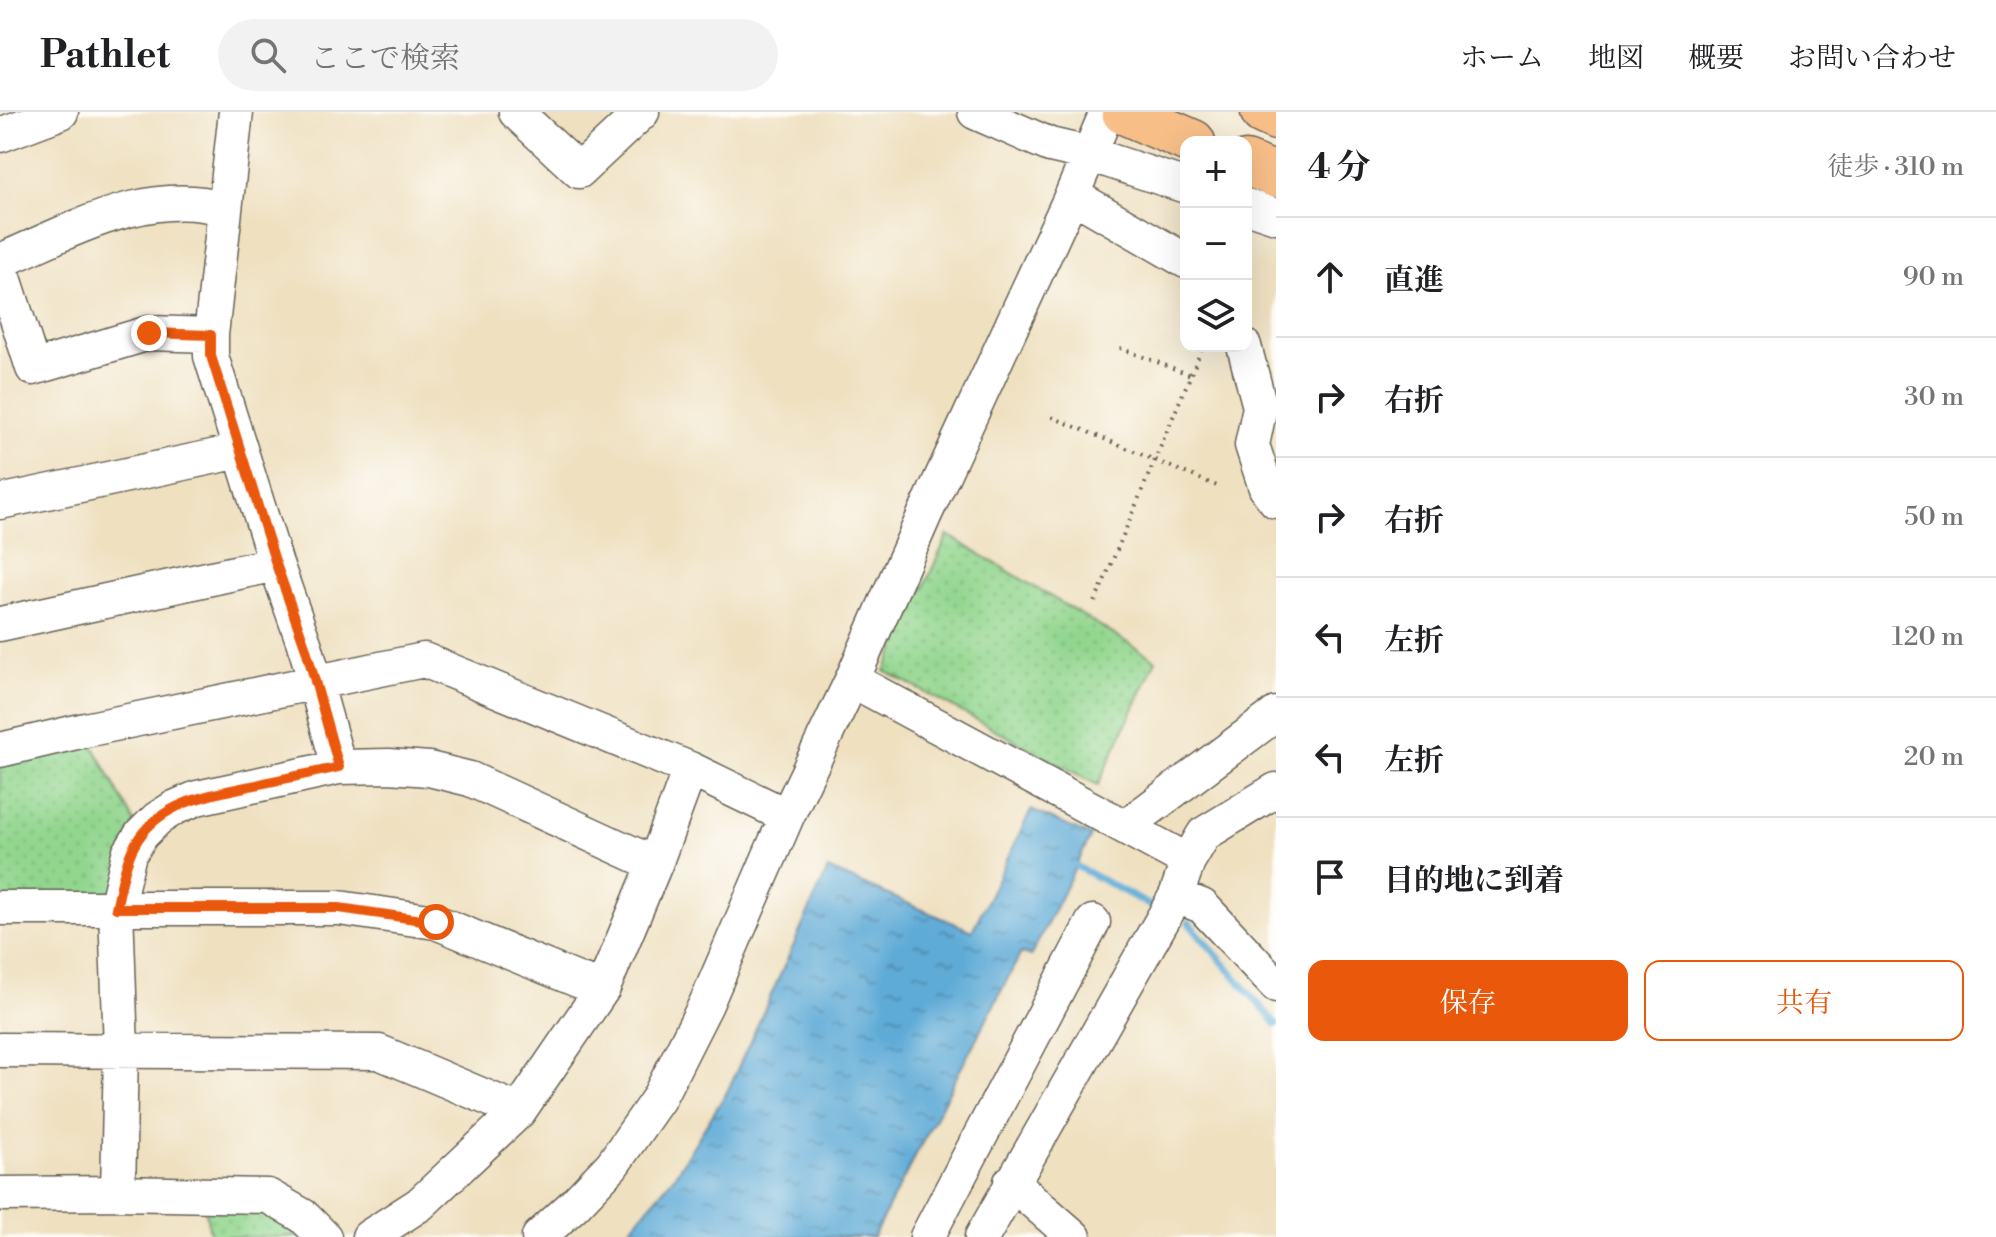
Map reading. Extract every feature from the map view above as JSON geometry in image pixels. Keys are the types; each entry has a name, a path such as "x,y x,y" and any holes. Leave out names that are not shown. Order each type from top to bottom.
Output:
{"highway":[{"path":"1263,112 1276,118"},
{"path":"1111,115 1180,138"},
{"path":"1252,165 1276,175"}],"street":[{"path":"0,135 61,112"},
{"path":"236,112 211,356 306,649 339,767"},
{"path":"516,112 579,171 642,112"},
{"path":"975,112 1050,145 1089,154 1180,184"},
{"path":"539,1237 612,1165 658,1099 706,1004 787,816 852,680 1089,154 1111,115"},
{"path":"1072,195 1180,258"},
{"path":"211,335 149,333 33,368 0,263 107,216 163,202 207,203 225,209"},
{"path":"1252,208 1276,216"},
{"path":"1246,352 1260,407 1252,445 1266,488 1276,501"},
{"path":"0,502 240,451"},
{"path":"0,624 276,564"},
{"path":"0,750 424,660 690,769 787,816"},
{"path":"852,680 1188,861"},
{"path":"1125,827 1276,714"},
{"path":"118,1193 121,1050 116,908 129,854 141,835 166,814 197,798 339,767 429,769 470,779 655,864"},
{"path":"369,1237 420,1204 519,1111 603,988 655,864 690,769"},
{"path":"982,1237 1176,896 1188,861 1204,834 1276,790"},
{"path":"1176,896 1202,906 1276,985"},
{"path":"0,908 339,908 436,922 603,988"},
{"path":"927,1237 1093,922"},
{"path":"0,1050 379,1052 519,1111"},
{"path":"1011,1182 1074,1237"},
{"path":"0,1194 268,1196 303,1216 324,1237"}],"path":[{"path":"1120,348 1191,375"},
{"path":"1095,602 1201,352"},
{"path":"1052,417 1217,486"}],"green space":[{"path":"948,535 1156,660 1098,785 885,671"},
{"path":"85,730 141,835 116,908 0,908 0,750"},
{"path":"202,1196 268,1196 324,1237 211,1237"}],"water":[{"path":"1031,810 1091,836 1031,956 1021,953 873,1237 623,1237 675,1175 728,1090 828,869 972,931"}],"waterway":[{"path":"1076,866 1149,905"},
{"path":"1189,923 1276,1024"}],"route":[{"path":"149,333 211,335 211,356 306,649 339,767 197,798 174,808 141,835 129,854 116,908 339,908 436,922"}]}
